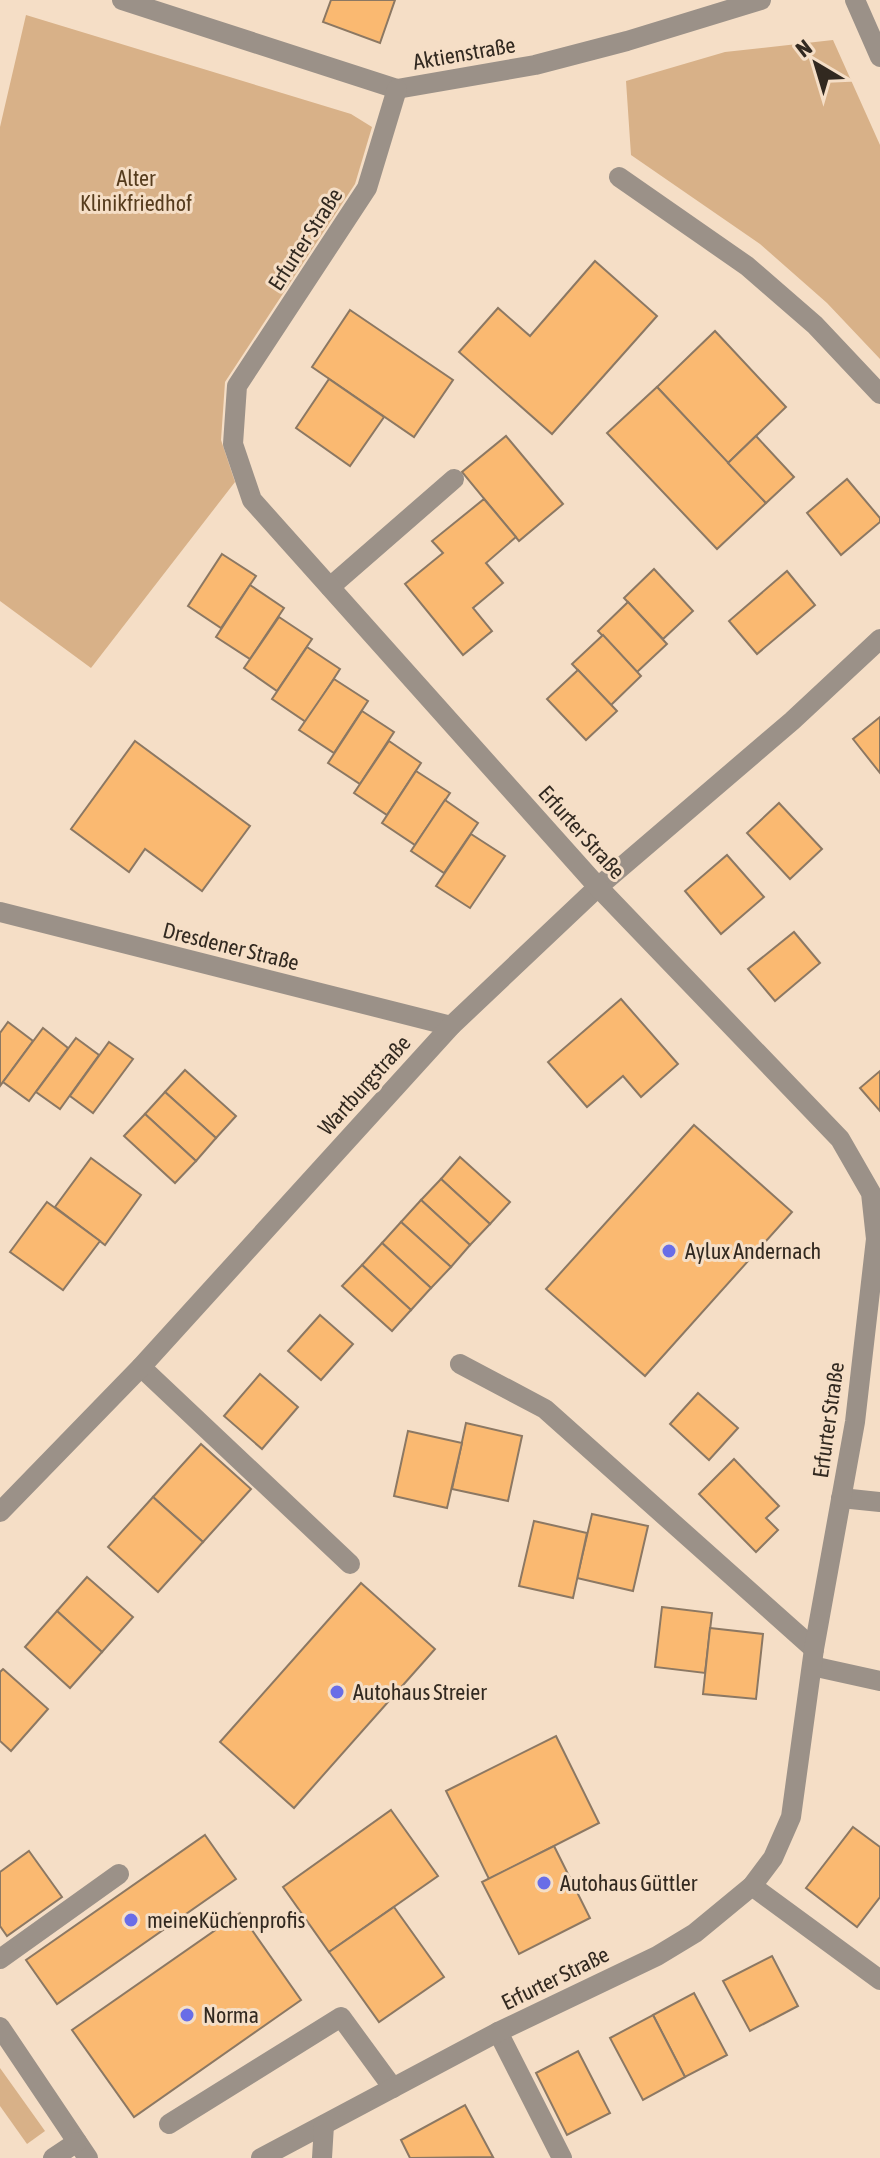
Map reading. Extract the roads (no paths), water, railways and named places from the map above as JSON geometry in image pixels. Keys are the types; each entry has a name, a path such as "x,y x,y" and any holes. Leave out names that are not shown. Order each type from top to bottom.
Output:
{"street":[{"name":"Aktienstraße","path":"122,0 397,89 535,65 627,41 728,5 761,0"},
{"path":"855,0 880,57"},
{"name":"Erfurter Straße","path":"261,2158 498,2032 657,1956 695,1933 752,1886 773,1858 791,1817 813,1658 855,1422 872,1346 876,1239 871,1193 840,1139 598,887 252,500 233,444 237,386 367,188 397,89"},
{"path":"619,177 747,266 815,325 880,394"},
{"path":"330,587 454,479"},
{"name":"Wartburgstraße","path":"0,1512 7,1489 141,1367 451,1026 598,887 792,721 880,639"},
{"name":"Dresdener Straße","path":"0,912 451,1026"},
{"path":"460,1364 545,1409 813,1658 880,1681"},
{"path":"141,1367 350,1564"},
{"path":"841,1498 880,1502"},
{"path":"0,1959 119,1874"},
{"path":"752,1886 880,1980"},
{"path":"169,2124 341,2017 393,2088"},
{"path":"0,2027 83,2150 53,2158"},
{"name":"Erfurter Straße","path":"498,2032 562,2158"},
{"path":"322,2158 324,2125"}],"place":[{"name":"Aylux Andernach","path":"669,1251"},
{"name":"Autohaus Streier","path":"337,1692"},
{"name":"Autohaus Güttler","path":"544,1883"},
{"name":"meineKüchenprofis","path":"131,1920"},
{"name":"Norma","path":"187,2015"}],"park label":[{"name":"Alter Klinikfriedhof","path":"136,190"}]}
